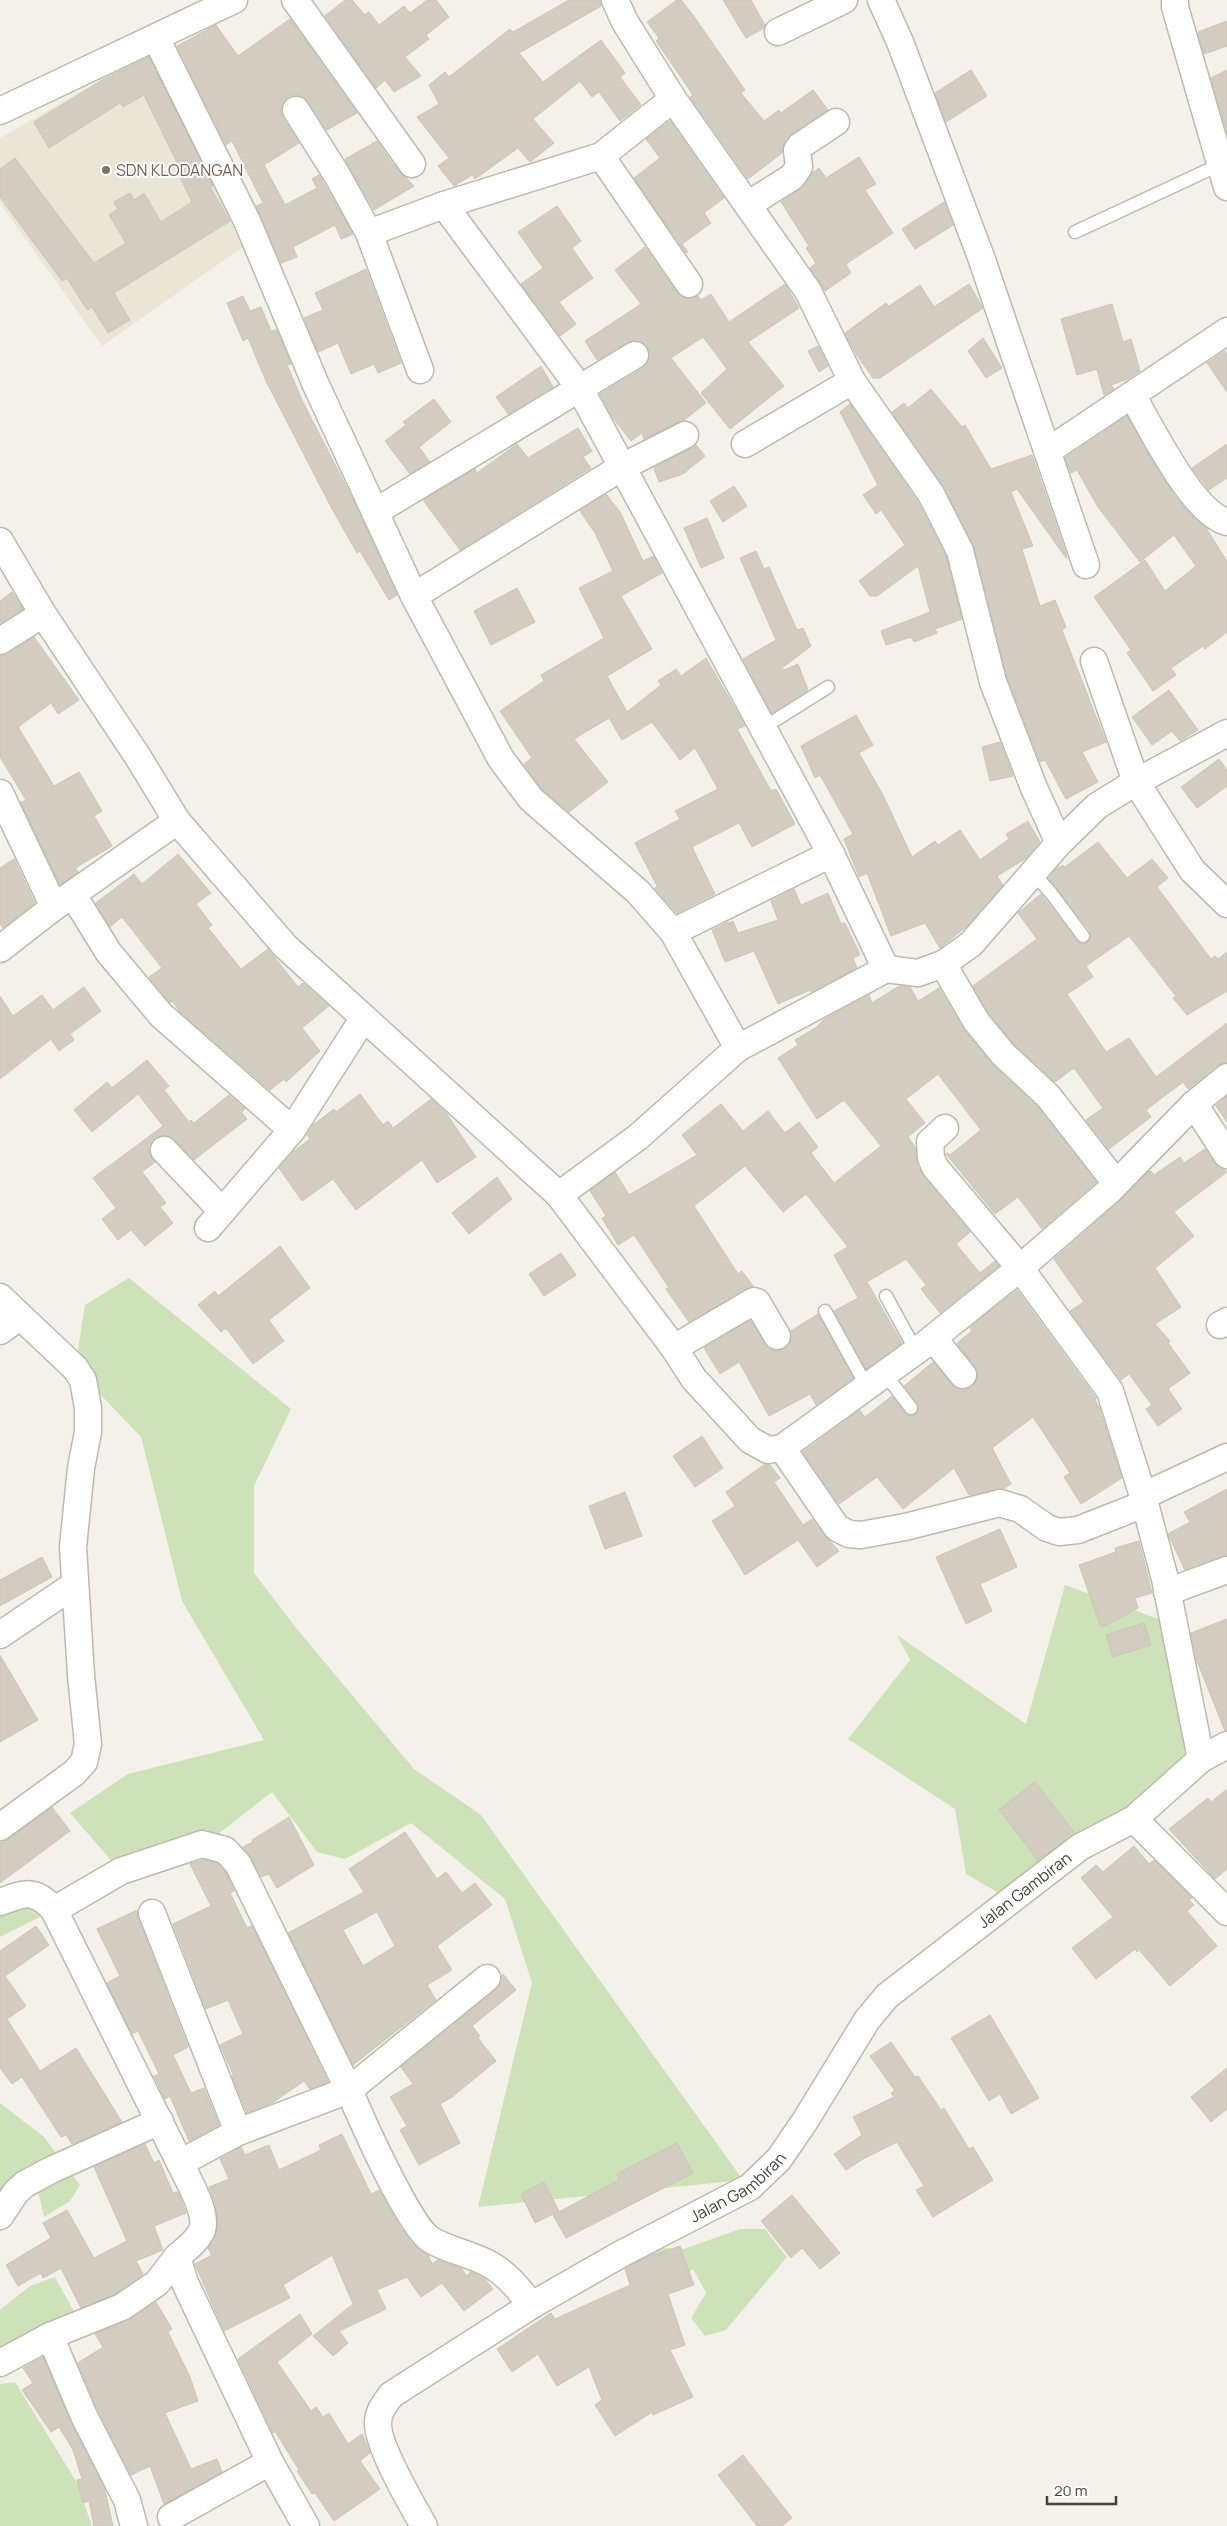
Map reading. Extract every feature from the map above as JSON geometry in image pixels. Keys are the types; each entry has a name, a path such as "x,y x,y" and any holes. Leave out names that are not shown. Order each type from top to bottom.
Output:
{"street":[{"path":"0,111 234,0"},
{"path":"294,0 412,164"},
{"path":"615,0 625,22 673,99 749,204 808,291 852,381 931,494 960,551 993,682 1034,788 1059,843"},
{"path":"778,32 844,0"},
{"path":"881,0 900,42 981,257 1086,564"},
{"path":"1175,0 1224,175"},
{"path":"156,38 247,220 316,386 414,596 501,759 531,799 638,892 673,932 738,1048"},
{"path":"369,233 444,205 601,156 673,99"},
{"path":"296,110 337,176 369,233 420,370"},
{"path":"749,204 792,177 799,168 797,150 800,146 836,122"},
{"path":"601,156 689,284"},
{"path":"444,205 579,387 832,854 886,968"},
{"path":"1048,451 1227,331"},
{"path":"375,512 579,387 635,355"},
{"path":"745,444 852,381"},
{"path":"1132,395 1194,499 1209,514 1227,522"},
{"path":"414,596 622,467 685,435"},
{"path":"0,541 43,614 138,757 177,821 285,946 363,1019 559,1195 674,1348 694,1379 750,1440 768,1450 782,1448 876,1381 1020,1268 1116,1184 1194,1104 1227,1077"},
{"path":"0,641 43,614"},
{"path":"1094,662 1136,782 1192,870 1227,904"},
{"path":"559,1195 638,1137 738,1048 886,968 918,972 943,964 971,944 1059,843 1097,806 1136,782 1227,734"},
{"path":"0,793 63,901 161,1015 292,1130"},
{"path":"0,949 63,901 177,821"},
{"path":"673,932 832,854"},
{"path":"943,964 976,1021 1003,1054 1048,1096 1116,1184"},
{"path":"164,1150 215,1220 292,1130 363,1019"},
{"path":"1194,1104 1227,1155"},
{"path":"945,1128 930,1142 931,1158 934,1167 1020,1268 1110,1391 1144,1500 1167,1592 1201,1759"},
{"path":"0,1297 9,1324 75,1368 83,1380 88,1408 88,1432 81,1468 73,1547 74,1585 88,1744 84,1762 74,1773 0,1827"},
{"path":"674,1348 754,1301 757,1302 777,1336"},
{"path":"925,1344 963,1375"},
{"path":"782,1448 837,1528 849,1534 861,1535 905,1527 1000,1503 1020,1509 1047,1528 1059,1532 1078,1530 1144,1500 1227,1457"},
{"path":"1167,1592 1227,1570"},
{"path":"0,1635 74,1585"},
{"name":"Jalan Gambiran","path":"424,2526 403,2490 378,2431 380,2411 391,2395 532,2305 621,2254 750,2187 779,2159 805,2121 867,2020 887,1996 1080,1847 1134,1819 1201,1759 1227,1745"},
{"path":"1134,1819 1227,1912"},
{"path":"54,1910 121,1872 202,1844 225,1850 238,1864 349,2090 365,2129 416,2224 430,2239 490,2264 505,2275 532,2305"},
{"path":"0,2363 50,2336 122,2307 157,2283 177,2257 194,2242 203,2230 200,2205 54,1910 38,1895 31,1893 3,1895"},
{"path":"152,1913 238,2132"},
{"path":"180,2163 238,2132 349,2090 487,1978"},
{"path":"0,2216 16,2192 25,2184 51,2170 160,2121"},
{"path":"177,2257 185,2283 270,2462 306,2526"},
{"path":"50,2336 84,2416 127,2500 134,2526"},
{"path":"171,2516 270,2462"}],"lane":[{"path":"1075,232 1224,175"},
{"path":"763,728 828,686"},
{"path":"1033,874 1051,893 1083,936"},
{"path":"886,1296 925,1344"},
{"path":"825,1311 876,1381 911,1408"}],"shaded area":[{"name":"SDN KLODANGAN","path":"152,50 247,244 102,346 0,203 0,138"}],"green space":[{"path":"129,1278 291,1409 254,1486 254,1573 297,1629 414,1769 481,1815 743,2180 478,2207 532,1983 505,1899 411,1823 345,1859 317,1852 272,1792 208,1842 116,1866 70,1813 128,1774 264,1740 182,1601 141,1437 75,1368 85,1305"},
{"path":"1065,1585 1175,1625 1198,1750 1009,1899 966,1874 955,1809 848,1739 910,1660 897,1635 1026,1724"},
{"path":"0,1904 54,1910 0,1937"},
{"path":"0,2103 44,2137 80,2185 70,2201 44,2217 36,2182 20,2193 0,2233"},
{"path":"740,2229 765,2229 787,2257 726,2330 705,2336 691,2318 706,2293 693,2269 674,2281 649,2262 618,2266 644,2247 684,2249"},
{"path":"55,2277 77,2317 0,2357 0,2310 30,2286"},
{"path":"15,2382 77,2483 92,2526 0,2526 0,2384"}],"building":[{"path":"345,0 352,0 365,15 369,12 379,25 404,6 410,13 427,0 436,0 449,17 426,35 429,39 405,57 421,76 394,92 385,80 376,88 325,16"},
{"path":"569,0 600,0 601,6 519,53 543,82 601,40 625,73 620,77 641,105 620,121 599,92 592,97 580,81 533,119 554,143 530,162 518,148 475,179 472,175 454,186 438,166 449,158 417,117 439,104 429,85 445,72 449,77 510,29 513,32"},
{"path":"677,0 681,0 693,15 745,90 741,93 764,121 779,110 781,113 813,90 828,110 791,134 785,142 782,153 748,179 690,97 693,95 656,41 659,38 647,22"},
{"path":"723,0 751,0 765,25 764,28 746,38"},
{"path":"290,19 357,113 327,130 303,97 296,95 288,97 283,103 283,118 299,143 264,165 285,205 317,188 312,179 319,175 353,234 341,239 335,225 293,247 297,257 281,263 256,206 263,203 232,141 226,145 177,46 216,25 238,56"},
{"path":"1227,21 1227,46 1204,54 1198,32"},
{"path":"149,57 213,186 210,187 230,221 114,293 130,320 108,333 92,307 87,310 67,278 62,281 0,197 0,169 15,158 94,263 126,243 109,215 118,209 114,202 130,193 134,200 144,193 161,222 192,202 179,175 182,173 144,95 123,107 120,103 49,148 34,122 104,79"},
{"path":"971,70 987,96 946,122 935,93"},
{"path":"1227,70 1227,133 1211,78"},
{"path":"670,121 724,198 704,213 711,223 682,244 688,252 686,253 634,178 660,158 646,139"},
{"path":"377,141 392,163 414,186 374,210 345,159"},
{"path":"859,157 876,184 865,190 893,233 846,264 851,273 825,291 810,268 816,263 806,248 809,246 781,202 800,189 812,173 819,168 826,178"},
{"path":"944,202 953,225 915,249 902,229"},
{"path":"557,206 581,241 572,248 593,278 559,302 576,324 560,336 521,284 543,268 518,232"},
{"path":"645,247 677,293 690,299 698,296 701,300 711,294 729,322 785,284 799,308 748,342 784,386 730,429 701,393 727,369 703,337 671,358 706,403 684,420 644,439 642,433 631,441 613,418 600,394 643,368 648,362 648,348 642,342 628,342 597,360 585,341 641,304 615,270"},
{"path":"366,269 401,363 378,373 374,364 351,374 338,343 318,352 304,318 323,310 315,293"},
{"path":"969,284 983,308 880,378 873,378 856,354 845,333 886,303 889,306 920,285 934,307"},
{"path":"243,296 250,311 261,307 271,331 277,330 291,364 287,365 302,400 352,498 397,595 389,600 360,551 357,553 331,507 266,381 248,338 243,341 227,303"},
{"path":"1112,304 1123,342 1131,339 1140,371 1128,379 1111,385 1114,389 1104,395 1097,369 1077,375 1061,319"},
{"path":"983,338 1002,368 986,378 968,351"},
{"path":"818,346 828,366 819,372 808,351"},
{"path":"1225,351 1227,354 1227,392 1207,363"},
{"path":"541,366 553,387 508,414 496,397"},
{"path":"931,389 962,427 965,425 991,469 1032,455 1067,557 1017,489 1011,492 1033,546 1022,549 1040,606 1055,600 1066,627 1062,630 1106,742 1082,752 1098,782 1066,799 1045,760 1040,762 1007,677 973,544 943,486 892,412 904,403 908,408"},
{"path":"434,399 451,422 419,447 430,462 410,474 385,441 406,425 403,422"},
{"path":"850,404 918,502 946,556 962,619 935,629 937,633 914,642 911,637 886,645 881,631 930,612 918,566 877,596 870,596 859,581 905,545 881,510 876,514 863,495 878,485 840,412"},
{"path":"1127,416 1174,495 1190,514 1206,528 1227,561 1227,632 1205,649 1203,646 1171,668 1176,675 1153,691 1127,653 1131,650 1094,597 1145,560 1165,591 1196,566 1174,535 1140,562 1098,507 1077,470 1071,473 1065,458"},
{"path":"578,428 592,451 583,457 591,468 460,550 423,500 475,469 477,473 517,444 528,458"},
{"path":"1227,444 1227,478 1209,490 1192,468"},
{"path":"696,445 705,456 683,474 659,482 654,468"},
{"path":"734,486 747,506 723,522 710,501"},
{"path":"606,494 620,512 643,561 653,556 662,573 621,596 652,649 607,676 627,712 661,685 658,681 676,669 681,676 706,658 745,726 737,729 771,791 776,789 795,824 752,847 739,823 692,847 715,894 677,913 655,889 657,886 635,843 680,819 675,811 718,789 695,748 680,760 652,722 622,740 609,718 574,739 608,782 569,812 542,789 524,764 532,758 500,711 544,681 541,675 604,638 579,588 613,571 595,533 580,511"},
{"path":"707,518 724,558 701,568 684,528"},
{"path":"756,551 764,569 769,567 797,630 803,628 811,646 782,668 784,670 798,664 808,690 772,713 743,659 776,640 740,558"},
{"path":"517,588 535,622 491,645 474,611"},
{"path":"12,592 23,609 0,623 0,601"},
{"path":"34,637 79,700 58,714 51,703 18,727 54,786 79,772 102,811 94,816 112,846 75,868 78,872 60,885 21,803 26,800 0,757 0,656 8,654"},
{"path":"1169,690 1198,730 1180,741 1172,731 1152,745 1132,717"},
{"path":"856,715 873,745 859,753 883,795 912,857 935,841 938,845 960,830 980,860 1009,839 1006,834 1028,821 1040,842 1025,859 997,876 1003,885 967,926 940,948 925,923 891,936 867,873 859,877 844,839 853,834 820,775 815,778 801,746"},
{"path":"1000,742 1013,776 990,781 982,747"},
{"path":"1219,759 1227,770 1227,786 1197,808 1181,787"},
{"path":"1098,842 1127,878 1152,859 1168,878 1157,887 1211,959 1215,956 1218,959 1227,952 1227,991 1187,1015 1173,998 1176,996 1129,936 1086,966 1093,977 1067,994 1106,1052 1129,1038 1156,1077 1227,1023 1227,1062 1218,1065 1188,1089 1183,1082 1146,1110 1151,1117 1109,1149 1086,1120 1103,1108 1074,1068 1055,1082 1014,1044 988,1012 973,986 1037,939 1018,913 1041,894 1077,941 1083,944 1088,942 1091,936 1090,931 1048,878 1056,869 1063,865 1065,867"},
{"path":"178,854 211,893 196,904 212,925 208,928 241,969 268,949 298,987 303,983 329,1006 302,1028 320,1051 286,1082 284,1079 270,1090 181,1013 172,1001 170,1003 149,977 162,968 122,917 110,927 96,903 134,874 142,884"},
{"path":"14,859 35,903 3,928 0,924 0,868"},
{"path":"794,889 801,905 828,893 841,924 845,923 860,955 853,958 857,968 811,992 810,990 778,1004 754,951 725,962 712,930 733,921 738,933 778,920 771,901"},
{"path":"899,986 910,987 918,1001 939,988 964,1030 993,1065 1037,1106 1096,1182 1042,1229 1018,1197 995,1214 946,1154 950,1155 981,1130 938,1074 906,1099 925,1123 908,1137 915,1147 917,1164 923,1176 970,1232 956,1244 980,1273 995,1261 999,1266 940,1313 921,1289 926,1285 906,1259 867,1282 902,1343 866,1369 834,1311 858,1298 834,1255 848,1247 806,1194 783,1212 745,1166 694,1206 738,1274 742,1271 753,1286 689,1322 666,1289 669,1288 634,1235 618,1245 602,1218 606,1216 590,1191 615,1172 629,1195 697,1155 682,1135 721,1104 743,1131 768,1111 785,1133 799,1122 818,1147 811,1153 834,1183 881,1146 844,1100 817,1119 778,1058 798,1045 795,1040 817,1027 823,1020 869,995 872,1003"},
{"path":"84,987 101,1011 70,1034 74,1040 59,1051 51,1039 0,1079 0,996 13,1016 42,995 53,1010"},
{"path":"147,1060 169,1086 164,1090 189,1122 191,1120 194,1123 229,1095 245,1109 241,1112 247,1119 194,1160 169,1136 160,1136 153,1140 149,1153 155,1162 142,1172 166,1203 160,1207 173,1223 145,1246 131,1230 118,1240 102,1219 116,1208 93,1178 163,1126 138,1094 92,1132 74,1110 107,1082 112,1088"},
{"path":"360,1094 383,1125 388,1121 393,1128 431,1099 446,1113 476,1157 437,1183 422,1160 356,1210 333,1179 302,1201 279,1168 294,1151 310,1139 307,1135 313,1125 334,1109 336,1112"},
{"path":"1227,1096 1227,1122 1216,1106"},
{"path":"1205,1149 1215,1164 1227,1172 1174,1212 1194,1236 1155,1268 1181,1307 1155,1324 1170,1341 1168,1343 1190,1373 1168,1389 1182,1409 1158,1426 1146,1409 1152,1405 1129,1374 1121,1380 1070,1311 1084,1302 1054,1259 1119,1202 1148,1172 1151,1171 1154,1175 1180,1157 1184,1163"},
{"path":"497,1177 512,1199 469,1234 452,1213"},
{"path":"280,1246 310,1288 269,1320 284,1341 253,1364 226,1328 221,1332 198,1305 215,1291 218,1296"},
{"path":"561,1253 576,1275 544,1296 529,1274"},
{"path":"1017,1290 1096,1398 1095,1400 1122,1478 1081,1504 1064,1477 1070,1473 1033,1417 992,1448 1011,1484 1003,1489 969,1495 954,1468 903,1509 877,1477 839,1504 803,1452 860,1410 865,1417 892,1396 905,1413 912,1416 916,1415 919,1406 904,1386 933,1362 957,1389 965,1390 972,1387 977,1380 978,1372 957,1343 972,1331 970,1327"},
{"path":"818,1314 853,1378 816,1405 810,1394 769,1416 739,1362 720,1374 704,1348 750,1320 769,1349 777,1351 784,1349 790,1343 791,1331"},
{"path":"702,1436 723,1468 695,1487 673,1456"},
{"path":"765,1464 770,1465 780,1478 774,1482 803,1525 812,1519 839,1551 817,1567 798,1540 745,1575 712,1521 735,1506 726,1492"},
{"path":"1227,1489 1227,1555 1185,1570 1168,1534 1190,1522 1184,1512"},
{"path":"625,1492 642,1536 605,1549 589,1506"},
{"path":"1000,1529 1017,1567 980,1584 992,1611 966,1624 936,1557"},
{"path":"1139,1541 1152,1593 1135,1598 1138,1608 1103,1627 1100,1625 1079,1565 1116,1552 1115,1548"},
{"path":"42,1557 52,1577 0,1606 0,1580"},
{"path":"1227,1619 1227,1730 1225,1731 1197,1661 1191,1633"},
{"path":"1144,1623 1151,1645 1113,1657 1106,1635"},
{"path":"0,1655 38,1720 0,1742"},
{"path":"1035,1782 1075,1833 1038,1860 999,1810"},
{"path":"1227,1789 1227,1869 1215,1879 1169,1829 1208,1798 1211,1802"},
{"path":"52,1807 70,1831 0,1883 0,1843 9,1839"},
{"path":"289,1817 314,1865 277,1888 269,1874 261,1877 251,1857 243,1847"},
{"path":"405,1832 437,1879 446,1872 462,1893 475,1883 492,1905 437,1946 452,1970 427,1985 436,2000 353,2065 288,1933 364,1892 349,1869","holes":["377,1912 395,1946 363,1966 343,1930"]},
{"path":"1134,1846 1149,1864 1154,1860 1192,1898 1189,1900 1194,1905 1187,1911 1217,1946 1170,1986 1139,1950 1137,1952 1135,1949 1096,1979 1072,1948 1113,1917 1081,1878 1096,1865 1103,1872"},
{"path":"203,1860 217,1863 226,1873 234,1891 230,1893 247,1928 252,1926 328,2082 310,2089 304,2081 272,2103 247,2113 232,2076 234,2076 220,2045 243,2034 228,2000 206,2009 173,1924 211,1906 190,1864"},
{"path":"137,1910 138,1918 188,2047 173,2055 191,2093 204,2088 219,2125 189,2141 170,2096 165,2099 154,2076 159,2074 138,2031 132,2034 107,1983 120,1976 97,1929"},
{"path":"36,1926 49,1945 5,1976 26,2006 7,2019 40,2071 76,2048 122,2122 72,2144 66,2135 61,2137 22,2077 12,2084 0,2068 0,1951"},
{"path":"503,1974 516,1990 472,2026 480,2036 478,2038 496,2061 452,2097 440,2104 460,2143 419,2165 400,2130 407,2126 390,2097 413,2084 401,2067 496,1990"},
{"path":"990,2015 1039,2098 1011,2114 1000,2094 989,2101 951,2038"},
{"path":"891,2042 915,2077 918,2076 941,2110 944,2108 969,2149 973,2147 993,2180 933,2217 916,2190 924,2186 897,2142 846,2170 834,2154 862,2135 853,2117 894,2097 891,2093 895,2091 870,2056"},
{"path":"1227,2068 1227,2109 1211,2122 1191,2097"},
{"path":"342,2134 371,2194 379,2190 400,2227 411,2242 428,2255 432,2264 438,2260 462,2269 466,2276 471,2272 485,2279 493,2289 464,2311 442,2283 421,2297 407,2277 377,2290 386,2309 339,2331 348,2343 333,2356 313,2336 353,2304 332,2255 283,2285 290,2298 224,2331 195,2264 212,2255 208,2248 215,2236 218,2224 215,2203 209,2187 229,2179 220,2159 241,2147 245,2155 269,2145 279,2170 321,2150 319,2145"},
{"path":"677,2143 693,2173 566,2238 553,2215 619,2180 617,2174"},
{"path":"145,2144 154,2163 159,2160 173,2193 178,2192 186,2213 154,2226 163,2250 136,2261 143,2274 115,2294 81,2308 61,2268 43,2278 41,2273 18,2286 6,2265 51,2238 43,2223 67,2210 94,2258 127,2241 94,2167"},
{"path":"544,2182 559,2211 535,2223 521,2194"},
{"path":"792,2195 840,2253 820,2269 802,2248 791,2258 761,2221"},
{"path":"680,2246 694,2285 668,2294 685,2345 670,2350 693,2397 653,2415 652,2412 615,2436 595,2405 602,2400 589,2367 557,2386 538,2354 512,2372 497,2349 551,2313 555,2319 630,2285 625,2269 645,2258"},
{"path":"156,2302 172,2329 168,2332 190,2377 198,2401 165,2413 191,2469 217,2459 222,2472 164,2504 150,2466 131,2475 98,2410 78,2363 103,2347 95,2334 128,2321"},
{"path":"300,2314 312,2334 277,2362 311,2411 316,2407 323,2417 329,2413 348,2444 362,2434 370,2453 360,2461 380,2489 334,2521 315,2493 312,2494 275,2431 273,2433 238,2359"},
{"path":"43,2357 71,2423 105,2490 113,2526 94,2526 89,2501 83,2503 77,2480 82,2479 73,2450 59,2427 51,2432 22,2390 33,2383 23,2368"},
{"path":"743,2455 792,2518 782,2526 757,2526 718,2475"}],"place":[{"name":"SDN KLODANGAN","path":"106,170"}]}
